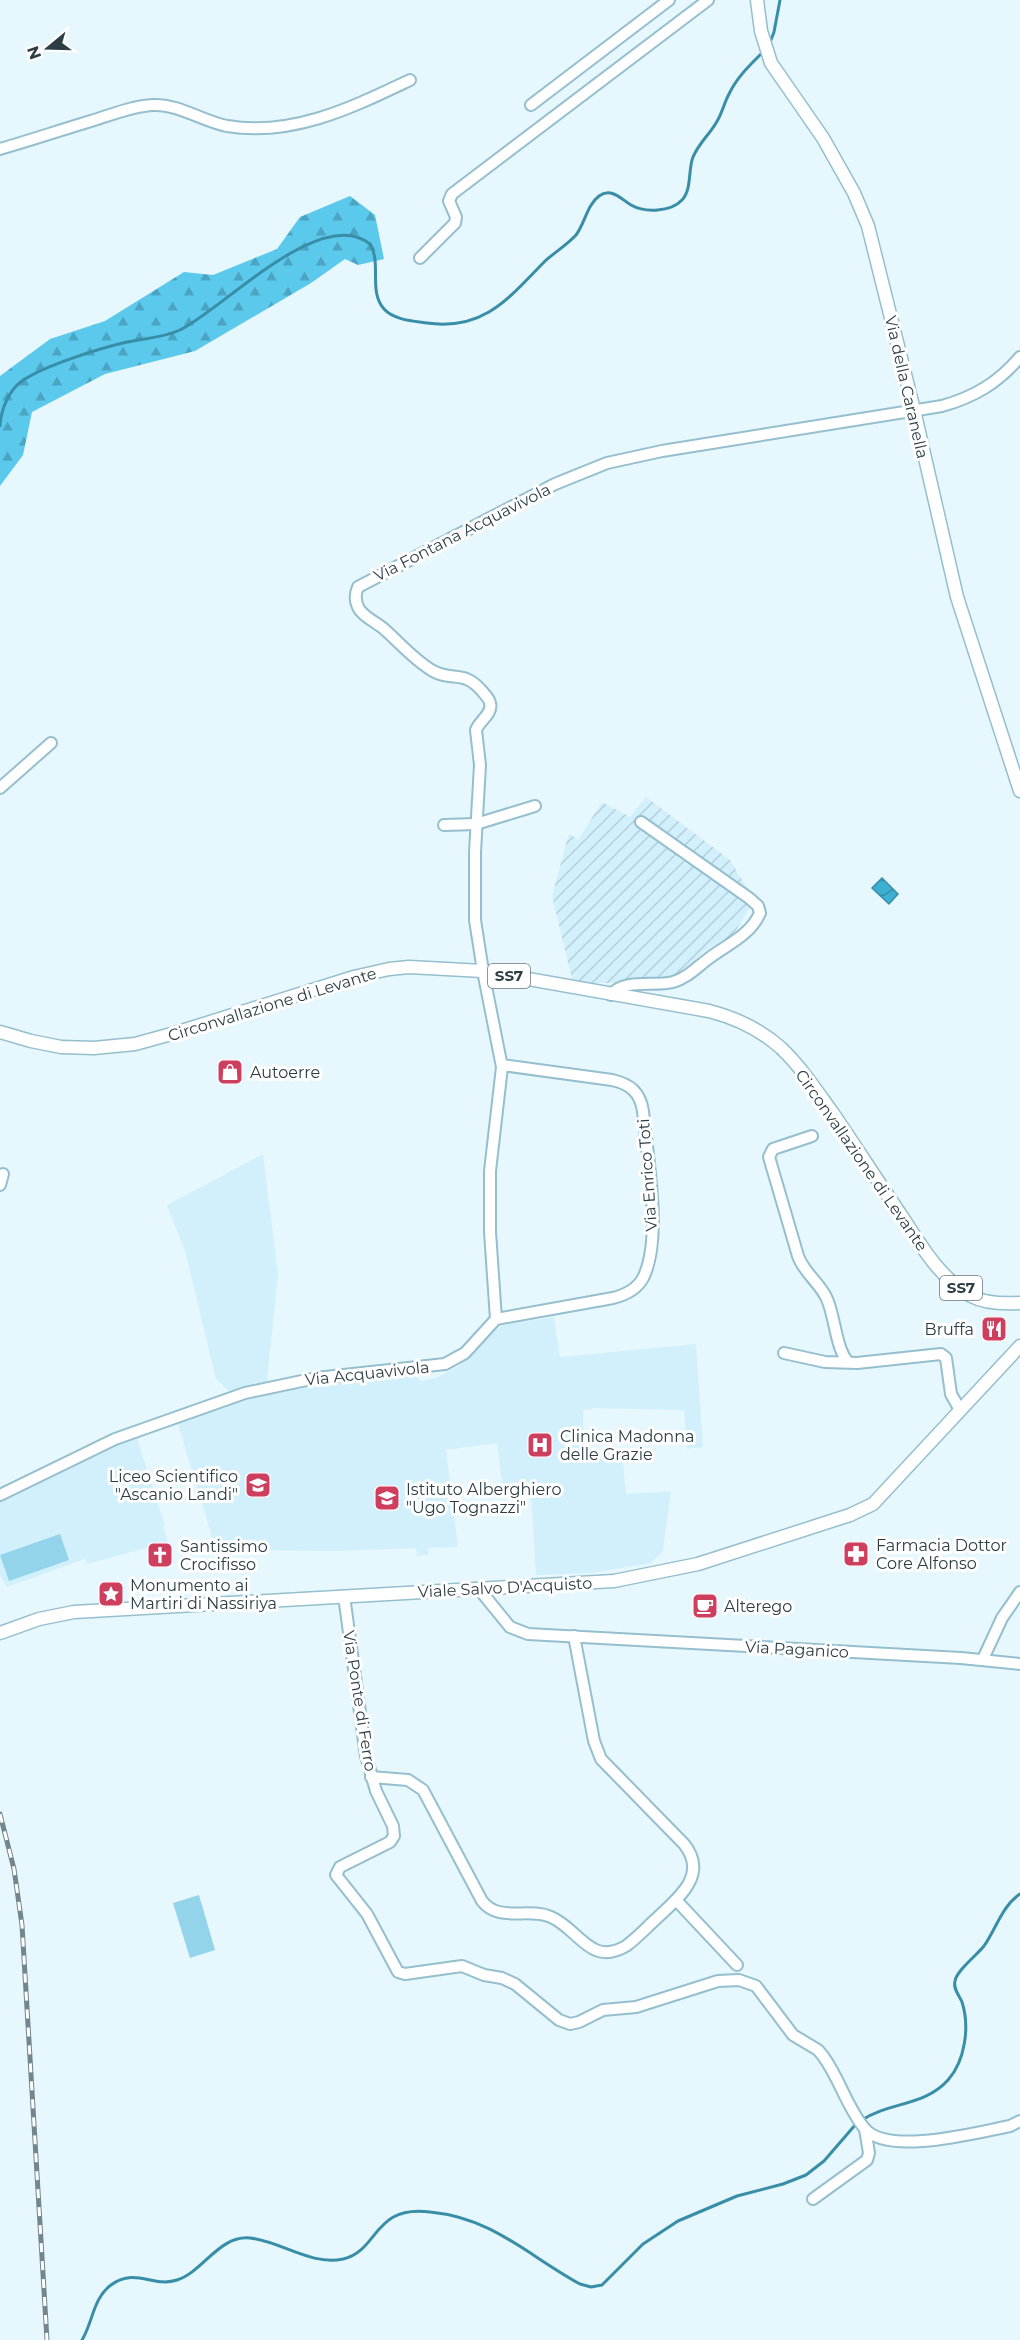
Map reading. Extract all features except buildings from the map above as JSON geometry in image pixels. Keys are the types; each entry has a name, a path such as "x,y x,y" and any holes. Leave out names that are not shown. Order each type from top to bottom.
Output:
{"main road":[{"name":"Via della Caranella","path":"757,0 761,31 767,52 777,73 818,130 863,212 914,410 955,590 1020,791"},
{"name":"Circonvallazione di Levante","path":"0,1032 61,1047 122,1045 169,1035 347,979 389,969 424,967 483,971 710,1011 741,1021 770,1039 788,1055 809,1080 935,1265 950,1281 978,1299 997,1304 1020,1303"},
{"name":"Viale Salvo D'Acquisto","path":"0,1633 39,1618 74,1612 581,1584 638,1577 719,1558 850,1515 881,1498 1020,1346"}],"street":[{"path":"531,105 669,0"},
{"path":"420,258 455,223 456,217 449,201 453,194 708,0"},
{"path":"0,149 125,110 150,105 168,106 231,126 259,128 293,124 347,109 410,80"},
{"path":"914,410 942,406 979,392 998,380 1020,357"},
{"name":"Via Fontana Acquavivola","path":"483,971 475,913 476,824 480,761 476,730 490,710 489,700 476,685 466,678 442,675 431,670 366,616 357,602 356,592 361,584 555,484 607,463 662,451 914,410"},
{"path":"0,788 51,743"},
{"path":"444,825 476,824 536,806"},
{"path":"611,995 616,989 625,985 668,983 685,977 741,937 760,913 758,906 749,898 641,822"},
{"path":"483,971 502,1065 502,1083 491,1154 490,1196 490,1242 496,1319"},
{"name":"Via Enrico Toti","path":"496,1319 613,1298 630,1291 644,1275 652,1232 643,1111 636,1092 627,1085 612,1080 502,1065"},
{"path":"812,1136 775,1148 770,1152 769,1157 798,1256 803,1267 827,1299 843,1354 848,1362"},
{"name":"Via Acquavivola","path":"0,1495 115,1439 245,1393 316,1378 445,1364 465,1353 496,1319"},
{"path":"784,1353 825,1362 867,1362 944,1352 951,1394 960,1410"},
{"name":"Via Paganico","path":"479,1589 513,1629 528,1634 982,1659 1020,1664"},
{"path":"982,1659 1002,1618 1020,1592"},
{"name":"Via Ponte di Ferro","path":"344,1596 363,1742 371,1777 393,1826 393,1839 340,1867 336,1875 367,1914 398,1972 405,1974 462,1966 484,1975 505,1978 556,2018 570,2024 582,2021 603,2010 640,2006 723,1980 734,1979 748,1982 760,1991 793,2035 818,2050 823,2056 865,2129 869,2151 867,2160 813,2199"},
{"path":"371,1777 408,1780 423,1790 482,1901 495,1911 550,1917 563,1924 589,1947 600,1952 623,1948 676,1900 690,1881 693,1858 684,1844 608,1768 599,1755 594,1741 574,1636"},
{"path":"676,1900 737,1965"},
{"path":"865,2129 885,2138 917,2142 1008,2126 1020,2121"}],"shaded area":[{"path":"646,797 730,860 754,900 734,934 702,953 683,976 662,983 573,983 552,896 569,833 578,840 602,802 630,817"},
{"path":"263,1154 278,1274 267,1381 230,1392 216,1379 185,1251 167,1205"},
{"path":"554,1317 560,1357 696,1344 703,1447 687,1449 684,1410 596,1408 583,1410 584,1455 622,1452 626,1494 671,1491 663,1551 651,1563 591,1573 536,1575 530,1482 502,1483 497,1443 446,1450 458,1547 428,1548 428,1555 417,1556 416,1548 339,1551 216,1550 177,1421 289,1387 331,1385 345,1381 413,1373 421,1381 436,1378 459,1366 493,1331 504,1325"},
{"path":"136,1435 168,1542 87,1564 85,1559 7,1587 0,1575 0,1498"},
{"path":"60,1534 69,1560 9,1581 0,1555"},
{"path":"199,1895 215,1950 190,1958 173,1903"}],"green space":[{"path":"350,196 375,215 384,259 358,265 345,259 311,283 195,351 105,374 32,412 23,455 0,486 0,376 50,339 105,321 184,272 213,275 277,249 300,217"}],"water":[{"path":"882,878 898,894 889,904 872,888"}],"waterway":[{"path":"769,45 780,0"},
{"path":"0,426 3,410 13,390 38,372 86,354 180,330 272,264 299,248 326,238 349,235 370,244 375,260 379,302 393,316 410,321 447,324 480,317 507,299 545,261 576,235 592,204 599,196 612,193 637,208 650,210 665,209 682,200 689,185 695,152 718,120 736,82 763,52"},
{"path":"862,2120 929,2095 948,2080 954,2072 962,2054 966,2033 962,2002 955,1987 956,1977 984,1946 1008,1905 1020,1894"},
{"path":"82,2340 100,2297 105,2290 120,2280 128,2278 160,2282 177,2280 195,2270 229,2242 239,2239 261,2240 319,2259 343,2259 364,2247 387,2221 397,2215 411,2212 430,2212 473,2222 509,2239 580,2284 591,2287 602,2285 643,2244 678,2221 737,2196 783,2184 806,2175 824,2161 856,2124"}],"railway":[{"path":"0,1814 14,1869 22,1925 47,2340"}],"place":[{"name":"Autoerre","path":"230,1072"},
{"name":"Bruffa","path":"994,1329"},
{"name":"Clinica Madonna delle Grazie","path":"540,1445"},
{"name":"Liceo Scientifico \"Ascanio Landi\"","path":"258,1485"},
{"name":"Istituto Alberghiero \"Ugo Tognazzi\"","path":"387,1498"},
{"name":"Farmacia Dottor Core Alfonso","path":"856,1554"},
{"name":"Santissimo Crocifisso","path":"160,1555"},
{"name":"Monumento ai Martiri di Nassiriya","path":"111,1594"},
{"name":"Alterego","path":"705,1606"}]}
